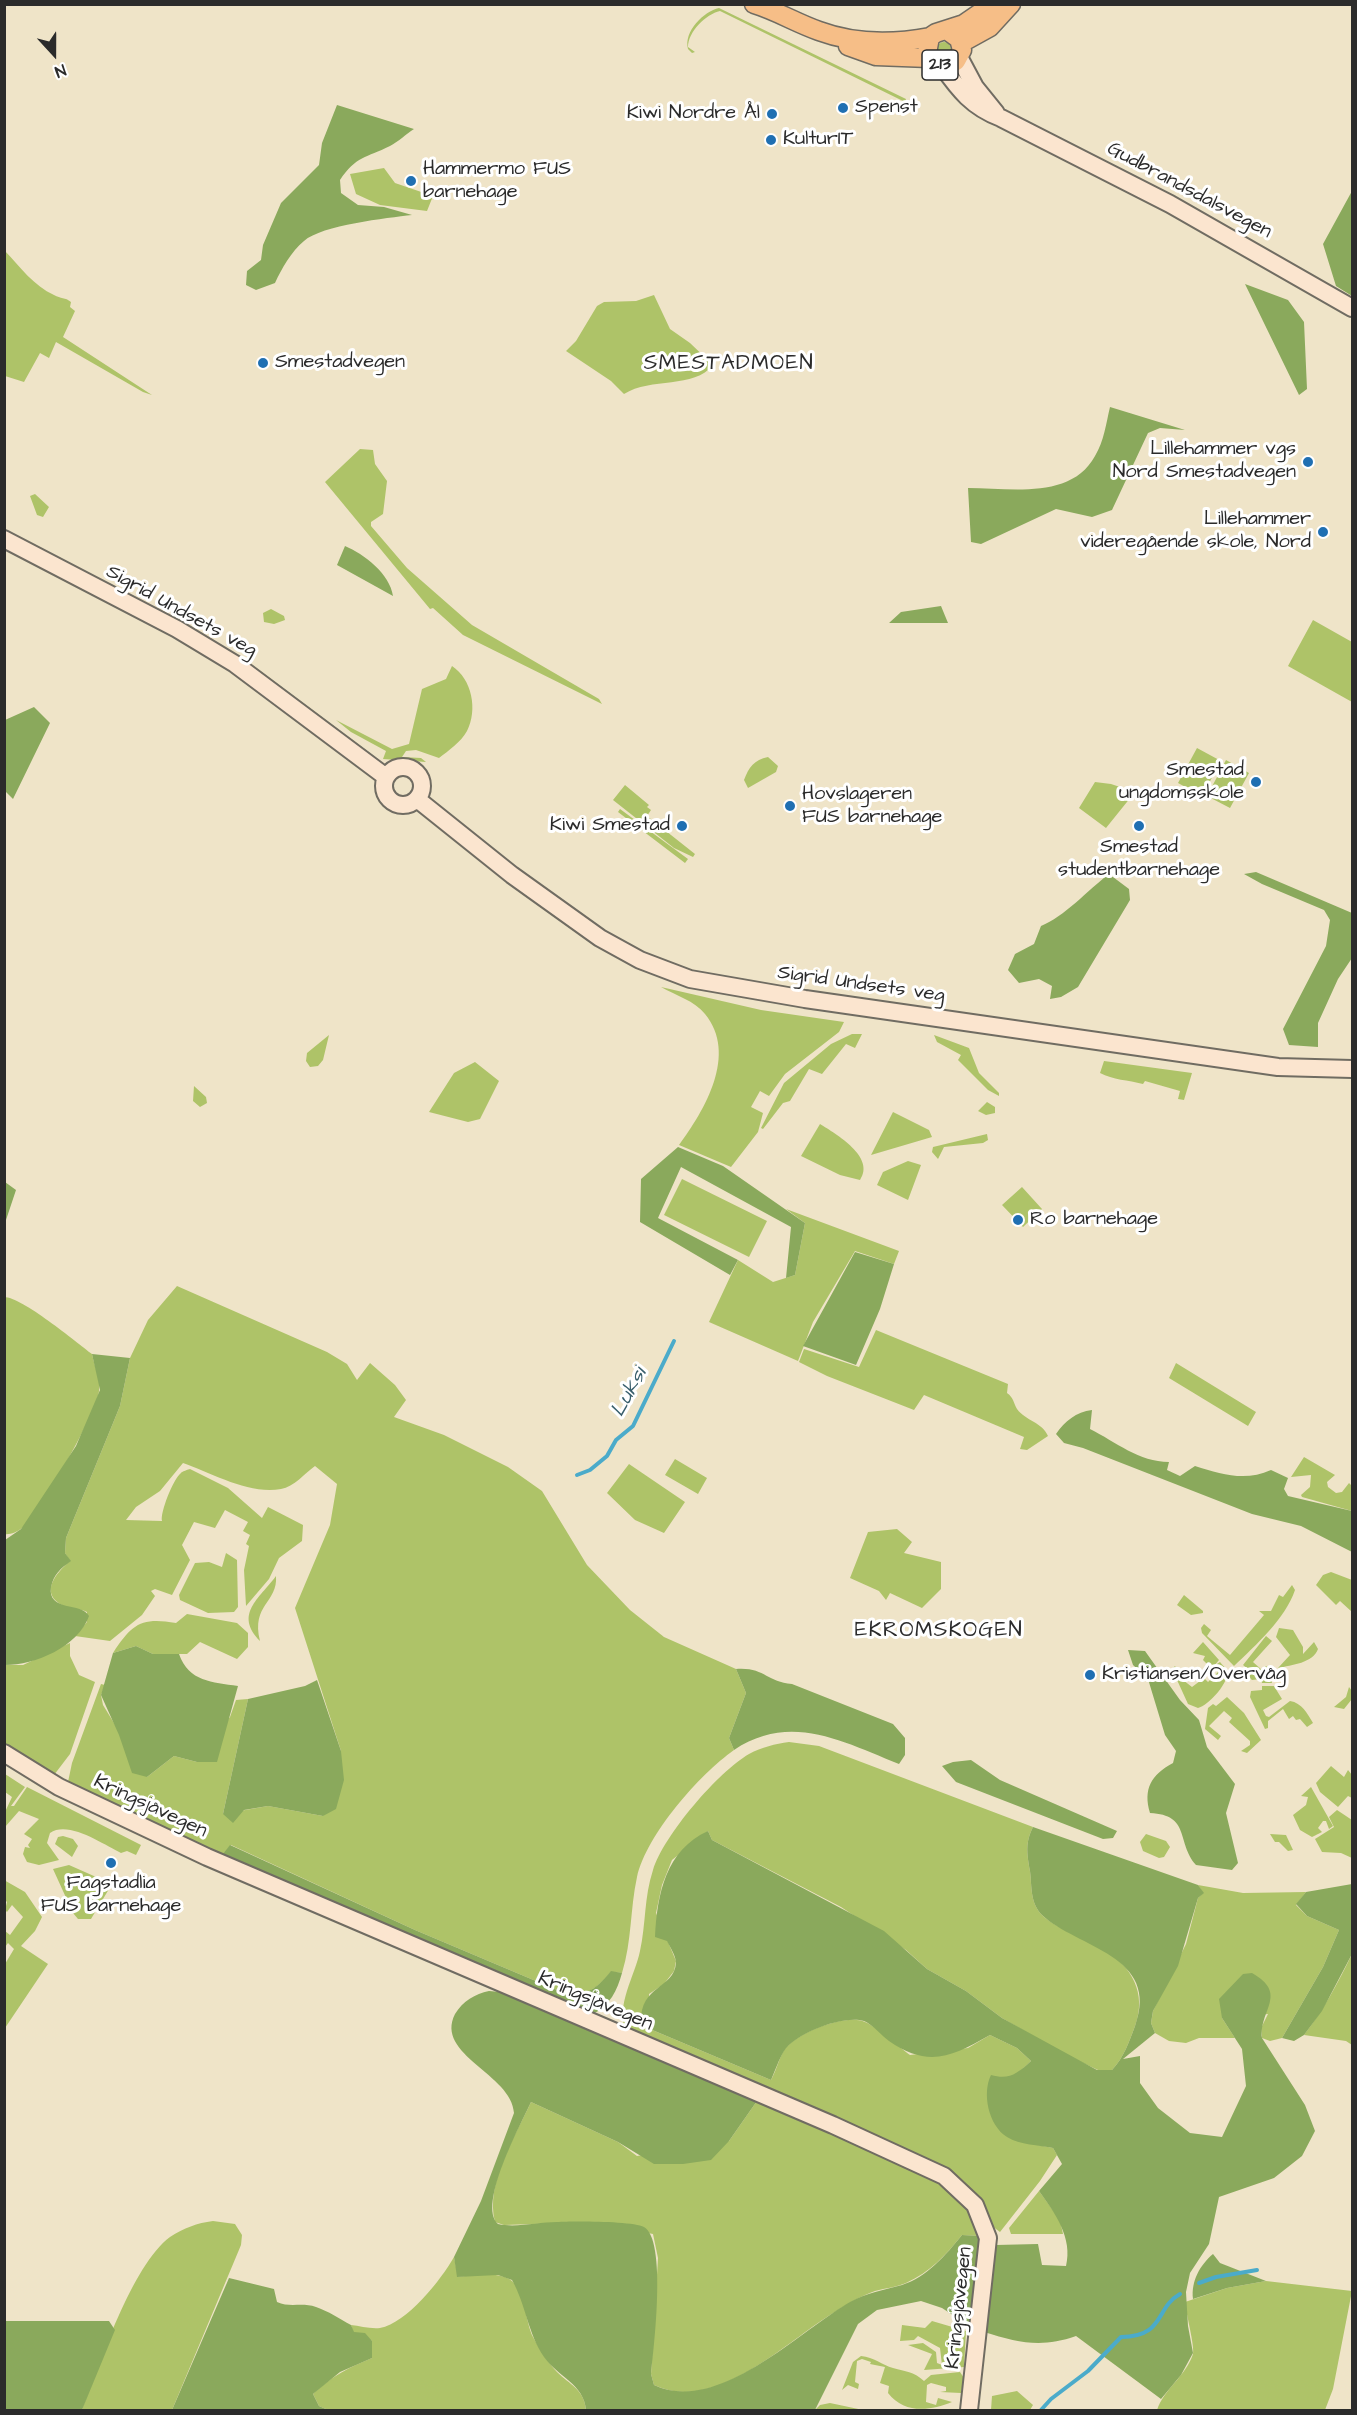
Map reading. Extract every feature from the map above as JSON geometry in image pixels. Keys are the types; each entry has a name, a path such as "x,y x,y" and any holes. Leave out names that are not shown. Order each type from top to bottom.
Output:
{"main road":[{"name":"213","path":"754,4 771,7 834,36 853,50 876,56 952,64 956,44 973,19 993,4"},
{"name":"213","path":"956,44 990,27 1011,4"},
{"name":"213","path":"834,36 877,42 930,37 940,31 956,44"},
{"name":"213","path":"930,37 926,49 935,62"}],"street":[{"name":"Gudbrandsdalsvegen","path":"956,44 975,87 1001,118"},
{"name":"Gudbrandsdalsvegen","path":"935,62 956,87 982,111 1001,118 1170,204 1353,308"},
{"name":"Sigrid Undsets veg","path":"4,539 177,629 235,664 386,777"},
{"path":"401,768 412,770 421,782 417,799 403,805 394,803 385,791 386,777 401,768"},
{"name":"Sigrid Undsets veg","path":"417,799 512,875 591,932 640,960 690,979 783,996 1278,1067 1353,1069"},
{"name":"Kringsjåvegen","path":"4,1753 68,1791 207,1857 832,2125 944,2176 975,2205 988,2238 969,2410"}],"green space":[{"path":"719,8 906,99 905,102 720,11 709,16 694,30 688,47 695,52 692,53 688,49 687,42 692,29 707,13"},
{"path":"944,42 949,44 951,49 949,54 944,56 939,54 937,49 939,44"},
{"path":"337,105 414,129 393,144 362,158 351,166 340,180 341,193 358,205 384,207 412,215 355,223 313,235 295,250 275,283 256,290 246,285 247,271 261,260 263,245 281,203 319,165 322,143"},
{"path":"384,168 395,183 433,196 427,211 380,205 356,194 350,174"},
{"path":"1352,191 1352,296 1336,286 1323,244"},
{"path":"5,251 40,287 71,302 70,307 75,311 63,337 152,395 56,342 49,358 40,353 24,382 5,376"},
{"path":"1245,284 1288,300 1304,322 1307,389 1299,395"},
{"path":"654,295 670,329 690,343 713,365 705,372 684,380 647,386 624,394 611,381 566,351 576,341 597,306 604,302 636,301"},
{"path":"1110,407 1185,430 1160,428 1148,433 1112,510 1092,517 1056,509 981,544 971,542 968,488 1038,488 1071,480 1084,470 1095,456 1103,438"},
{"path":"360,449 373,450 375,464 387,481 383,514 371,522 371,526 407,568 472,625 599,699 602,704 463,635 433,608 430,609 325,482"},
{"path":"35,494 49,507 43,517 37,515 30,496"},
{"path":"4,529 201,633 255,667 374,756 343,736 270,680 201,635 5,533"},
{"path":"345,546 360,554 382,573 393,596 337,565"},
{"path":"941,606 948,623 889,623 901,612"},
{"path":"271,609 284,616 285,620 274,624 264,622 263,613"},
{"path":"1313,620 1352,642 1352,702 1288,666"},
{"path":"452,666 459,672 468,687 472,714 464,735 439,758 416,750 406,751 402,757 421,758 426,762 383,759 386,751 351,732 336,720 392,749 409,744 422,689 446,679"},
{"path":"34,707 50,723 13,799 5,791 5,720"},
{"path":"1197,748 1221,761 1202,796 1178,783"},
{"path":"768,757 778,766 776,772 748,788 744,780 750,768 759,760"},
{"path":"1226,760 1249,773 1230,808 1207,796"},
{"path":"1095,782 1111,784 1135,792 1106,828 1079,808"},
{"path":"625,785 649,805 647,807 651,810 647,816 695,854 693,857 674,848 613,800"},
{"path":"620,809 688,859 685,863 618,812"},
{"path":"1256,872 1352,913 1352,958 1338,979 1318,1023 1318,1047 1289,1045 1283,1029 1326,946 1330,920 1324,910 1244,874"},
{"path":"1109,874 1129,889 1130,900 1078,987 1061,997 1050,999 1052,986 1039,979 1019,983 1008,970 1015,954 1034,944 1041,926 1067,910"},
{"path":"661,987 761,1010 844,1022 839,1032 785,1074 769,1096 760,1091 751,1107 763,1113 758,1132 731,1167 679,1145 707,1099 718,1064 719,1046 714,1030 701,1009"},
{"path":"852,1034 862,1034 855,1048 846,1044 822,1074 809,1069 790,1101 783,1103 763,1129 761,1128 784,1083 831,1044"},
{"path":"329,1035 323,1060 318,1066 310,1067 306,1061 307,1053"},
{"path":"934,1035 969,1048 979,1073 999,1093 999,1096 988,1090 958,1060 961,1055 937,1042"},
{"path":"1104,1061 1192,1073 1184,1100 1178,1099 1180,1091 1145,1081 1143,1084 1115,1079 1100,1073"},
{"path":"475,1062 499,1081 480,1119 468,1122 429,1112 454,1073"},
{"path":"194,1086 206,1097 207,1103 200,1107 193,1101"},
{"path":"987,1102 995,1107 995,1113 986,1115 978,1111"},
{"path":"893,1112 929,1130 932,1137 871,1155"},
{"path":"820,1124 844,1140 859,1155 864,1171 860,1180 840,1175 801,1156"},
{"path":"987,1134 988,1140 983,1143 944,1147 938,1159 932,1152 933,1147"},
{"path":"678,1147 723,1166 805,1223 795,1275 786,1278 791,1227 681,1167 658,1218 738,1260 730,1275 640,1222 641,1179"},
{"path":"908,1161 921,1165 908,1200 877,1185 883,1172"},
{"path":"682,1179 767,1221 749,1257 664,1215"},
{"path":"5,1182 16,1190 5,1223"},
{"path":"1022,1187 1042,1209 1023,1227 1002,1205"},
{"path":"786,1209 899,1251 894,1264 855,1251 813,1322 798,1361 709,1322 738,1260 773,1282 795,1275 805,1223"},
{"path":"855,1252 894,1264 880,1309 856,1365 803,1346"},
{"path":"177,1286 327,1352 347,1364 357,1380 370,1363 395,1385 406,1400 394,1417 444,1435 508,1467 542,1491 587,1565 630,1610 664,1637 736,1669 746,1693 729,1738 734,1750 705,1774 676,1807 651,1843 637,1877 628,1949 622,1973 611,1972 593,1989 569,1995 415,1930 231,1845 222,1855 68,1782 72,1763 101,1684 105,1685 101,1695 103,1705 147,1777 174,1756 197,1762 230,1717 236,1700 248,1699 223,1814 268,1806 323,1816 341,1751 295,1608 330,1525 337,1484 315,1466 290,1486 269,1490 231,1482 183,1463 160,1491 136,1507 126,1520 162,1521 165,1504 174,1482 181,1473 190,1469 228,1488 262,1518 268,1507 303,1525 302,1541 279,1558 269,1579 246,1606 244,1570 249,1546 246,1544 250,1535 243,1531 248,1522 225,1510 215,1528 194,1522 182,1545 190,1560 172,1595 155,1589 151,1591 155,1596 142,1615 110,1641 75,1636 87,1622 87,1612 64,1606 52,1596 51,1590 55,1577 70,1561 65,1553 66,1538 120,1406 130,1358 148,1320"},
{"path":"4,1297 36,1312 92,1354 99,1387 89,1420 41,1504 22,1528 6,1534 4,1534"},
{"path":"876,1330 1008,1384 1007,1393 1017,1409 1042,1428 1048,1436 1027,1450 1020,1449 1024,1437 924,1395 914,1410 827,1376 799,1362 804,1349 859,1367"},
{"path":"92,1354 130,1358 120,1406 66,1538 65,1553 71,1561 58,1572 51,1587 54,1600 80,1609 89,1616 75,1637 54,1652 29,1662 5,1665 5,1540 21,1529 76,1446 100,1390"},
{"path":"1176,1363 1256,1412 1248,1426 1169,1378"},
{"path":"1092,1410 1090,1429 1138,1455 1169,1462 1167,1470 1180,1476 1195,1466 1233,1476 1252,1476 1271,1470 1288,1478 1284,1489 1288,1496 1352,1511 1352,1552 1301,1526 1252,1514 1083,1448 1064,1443 1056,1434 1059,1429 1076,1415"},
{"path":"1304,1457 1335,1475 1327,1482 1328,1487 1336,1493 1342,1492 1349,1483 1352,1486 1352,1511 1302,1497 1301,1495 1310,1487 1311,1475 1291,1477"},
{"path":"675,1459 707,1478 698,1494 665,1475"},
{"path":"629,1464 685,1502 664,1533 635,1520 607,1493"},
{"path":"897,1529 912,1542 904,1553 941,1562 941,1589 922,1608 890,1593 886,1600 879,1591 850,1578 868,1532"},
{"path":"226,1553 237,1560 238,1607 234,1612 208,1613 180,1600 179,1595 195,1563 209,1562 222,1567"},
{"path":"1331,1572 1352,1580 1352,1612 1340,1601 1336,1605 1316,1585 1323,1575"},
{"path":"276,1576 276,1585 259,1619 260,1641 249,1623 249,1615 252,1607"},
{"path":"1292,1585 1295,1590 1277,1621 1234,1666 1202,1633 1201,1628 1204,1624 1211,1630 1207,1636 1230,1655 1264,1615 1259,1611 1271,1611 1279,1595 1283,1597"},
{"path":"1184,1595 1203,1613 1191,1615 1177,1605"},
{"path":"187,1614 237,1623 248,1633 248,1647 237,1659 200,1642 187,1654 153,1654 136,1646 113,1653 126,1635 138,1625 154,1621 176,1623"},
{"path":"1279,1628 1293,1630 1303,1647 1303,1654 1314,1642 1318,1649 1315,1654 1301,1663 1278,1668 1290,1655 1276,1637"},
{"path":"1266,1636 1272,1641 1253,1662 1262,1670 1266,1666 1273,1671 1270,1675 1272,1683 1262,1683 1261,1679 1252,1680 1245,1673 1248,1669 1243,1665"},
{"path":"1203,1642 1219,1660 1214,1666 1220,1662 1227,1670 1227,1675 1218,1692 1198,1708 1188,1704 1172,1669 1175,1666 1183,1680 1192,1687 1204,1678 1208,1682 1218,1672 1203,1660 1205,1656 1193,1653"},
{"path":"70,1643 70,1656 79,1675 95,1682 70,1754 54,1775 5,1745 5,1665 23,1665"},
{"path":"136,1646 153,1654 179,1654 189,1670 202,1679 238,1686 217,1762 197,1762 174,1756 147,1777 132,1773 119,1735 101,1695 113,1653"},
{"path":"1128,1650 1145,1651 1180,1700 1199,1720 1207,1747 1235,1784 1226,1813 1238,1863 1232,1870 1196,1865 1177,1824 1163,1815 1150,1813 1148,1790 1159,1772 1173,1763 1176,1751 1165,1735 1148,1679 1133,1665"},
{"path":"736,1669 760,1672 776,1681 792,1684 893,1724 905,1738 905,1755 899,1764 837,1740 817,1734 796,1732 776,1733 755,1739 734,1750 729,1738 746,1693"},
{"path":"317,1680 341,1751 344,1780 336,1809 323,1816 268,1806 244,1810 233,1823 223,1814 248,1699 305,1686"},
{"path":"1262,1686 1274,1686 1282,1699 1263,1710 1266,1716 1269,1717 1290,1701 1301,1706 1313,1723 1307,1727 1300,1719 1296,1720 1293,1716 1289,1719 1283,1709 1268,1721 1268,1728 1265,1729 1250,1697 1251,1691 1262,1690"},
{"path":"1349,1687 1352,1691 1352,1699 1344,1709 1334,1707 1346,1697"},
{"path":"1227,1697 1244,1713 1261,1740 1247,1753 1241,1751 1250,1745 1250,1741 1229,1722 1232,1718 1224,1711 1209,1726 1221,1736 1218,1740 1205,1729 1208,1708 1213,1704 1216,1706"},
{"path":"789,1742 819,1746 1033,1827 1028,1843 1028,1853 1032,1894 1038,1910 1049,1921 1113,1955 1129,1972 1134,1982 1138,1992 1138,2014 1126,2049 1112,2070 1098,2070 1064,2054 1002,2018 966,1991 927,1969 906,1950 841,1907 712,1840 708,1831 672,1860 662,1885 656,1913 676,1961 674,1971 664,1984 649,1994 650,2029 771,2080 784,2050 790,2044 810,2031 846,2020 857,2020 870,2024 910,2055 968,2048 990,2035 1017,2048 1031,2061 1016,2075 1003,2078 1023,2142 1053,2148 1057,2155 1040,2181 1000,2232 992,2226 977,2196 963,2182 626,2031 623,2021 624,2001 638,1961 648,1890 653,1870 668,1840 708,1789 736,1763 749,1754 769,1746"},
{"path":"971,1760 1000,1780 1117,1831 1113,1838 1103,1839 956,1782 942,1766"},
{"path":"1331,1766 1344,1777 1348,1770 1352,1775 1352,1798 1348,1796 1338,1807 1320,1792 1316,1783"},
{"path":"5,1774 25,1787 11,1806 14,1806 27,1787 141,1845 136,1855 127,1851 121,1853 86,1835 58,1830 50,1833 47,1843 59,1860 39,1865 27,1862 23,1854 25,1847 30,1848 28,1845 32,1839 24,1834 39,1819 19,1811 5,1827 5,1812 12,1797 5,1792"},
{"path":"1311,1787 1333,1826 1329,1829 1326,1821 1323,1821 1318,1828 1322,1832 1312,1837 1300,1830 1293,1815 1306,1805 1308,1797 1301,1796"},
{"path":"1337,1810 1352,1820 1352,1858 1341,1853 1322,1852 1315,1839 1334,1827 1329,1817"},
{"path":"1033,1827 1198,1885 1204,1893 1198,1898 1178,1966 1153,2011 1151,2023 1155,2033 1123,2059 1140,2056 1140,2083 1158,2108 1190,2133 1222,2137 1246,2086 1242,2049 1222,2018 1219,1999 1243,1974 1252,1973 1263,1981 1271,1995 1262,2028 1262,2038 1305,2105 1315,2131 1302,2156 1274,2178 1219,2197 1209,2244 1190,2273 1186,2292 1188,2326 1193,2353 1181,2375 1161,2399 1076,2336 1052,2342 1030,2343 984,2332 996,2245 1038,2244 1042,2265 1066,2266 1068,2256 1061,2226 1039,2191 1062,2164 1053,2148 1012,2140 1000,2132 991,2117 987,2091 991,2075 1003,2077 1012,2075 1031,2061 1017,2048 990,2035 952,2054 928,2057 903,2049 864,2021 844,2021 809,2032 790,2044 782,2054 771,2080 650,2029 641,2022 642,2010 646,2001 670,1978 676,1963 667,1941 655,1937 658,1905 666,1875 682,1850 694,1839 708,1831 712,1840 884,1931 927,1969 966,1991 1002,2018 1097,2070 1112,2070 1123,2055 1135,2026 1140,2002 1136,1983 1126,1968 1111,1956 1057,1926 1038,1910 1032,1895 1028,1853 1028,1843"},
{"path":"1146,1834 1166,1841 1170,1847 1164,1857 1159,1858 1143,1851 1140,1842"},
{"path":"1270,1834 1286,1835 1293,1850 1288,1851 1279,1842 1275,1842"},
{"path":"58,1837 73,1839 78,1846 72,1857 55,1844"},
{"path":"230,1845 415,1930 569,1995 593,1989 611,1971 622,1973 620,1980 608,2002 593,2014 222,1855"},
{"path":"69,1865 112,1884 91,1919 78,1919 73,1913 53,1869"},
{"path":"4,1880 25,1892 42,1917 35,1931 21,1946 48,1964 5,2028 5,1964 14,1949 8,1943 5,1947 5,1931 10,1935 23,1917 12,1905 7,1912 5,1910 7,1902"},
{"path":"1352,1884 1352,1954 1322,2011 1304,2035 1294,2041 1282,2038 1323,1967 1339,1930 1307,1916 1296,1904 1306,1892"},
{"path":"1198,1885 1243,1893 1306,1892 1296,1905 1307,1916 1339,1930 1323,1967 1282,2038 1270,2041 1262,2038 1261,2028 1268,2014 1222,2018 1235,2038 1199,2038 1186,2043 1169,2041 1155,2033 1151,2023 1153,2011 1186,1944 1198,1898 1203,1893"},
{"path":"1352,1954 1352,2045 1346,2041 1304,2035 1330,1996"},
{"path":"489,1991 500,1992 757,2101 729,2141 711,2160 683,2164 654,2164 618,2142 531,2102 503,2164 493,2200 493,2214 498,2224 616,2223 644,2227 651,2236 657,2272 651,2374 654,2385 679,2391 704,2389 730,2380 756,2366 850,2302 920,2277 943,2258 962,2235 980,2236 974,2329 942,2308 921,2301 877,2310 858,2324 815,2410 586,2410 576,2387 544,2357 512,2280 498,2275 457,2277 454,2257 481,2201 514,2113 510,2099 501,2087 464,2053 455,2041 451,2028 455,2014 462,2005 474,1996"},
{"path":"757,2101 942,2184 966,2205 980,2236 962,2235 944,2256 923,2274 906,2283 875,2291 851,2302 751,2370 727,2382 702,2390 678,2392 654,2385 651,2374 658,2258 653,2234 592,2222 504,2225 495,2222 494,2192 503,2160 531,2102 618,2142 637,2156 729,2141"},
{"path":"1039,2191 1060,2220 1063,2234 1011,2234 1009,2228"},
{"path":"213,2221 235,2224 242,2235 241,2245 172,2410 82,2410 118,2317 130,2292 156,2251 180,2231"},
{"path":"1213,2254 1220,2263 1266,2281 1227,2288 1193,2299 1193,2286 1197,2274"},
{"path":"454,2257 458,2277 501,2276 517,2286 535,2341 554,2368 579,2392 586,2410 328,2410 319,2406 313,2394 326,2382 372,2358 372,2341 353,2332 351,2325 380,2328 401,2318 432,2288"},
{"path":"229,2278 274,2289 277,2302 282,2304 306,2305 320,2309 351,2325 354,2332 365,2333 372,2341 372,2358 340,2372 313,2394 319,2406 328,2410 172,2410"},
{"path":"1266,2281 1352,2291 1333,2389 1325,2410 1157,2410 1160,2402 1190,2362 1193,2354 1185,2302 1227,2288"},
{"path":"5,2321 109,2321 115,2330 82,2410 5,2410"},
{"path":"932,2321 966,2331 964,2367 924,2370 932,2354 908,2345 923,2343 936,2352 937,2363 942,2365 940,2348 918,2336 914,2340 900,2341 902,2325 925,2328"},
{"path":"861,2356 913,2374 924,2381 931,2375 960,2372 964,2378 961,2393 940,2392 946,2391 946,2387 931,2383 927,2385 926,2402 936,2405 938,2398 952,2402 926,2409 902,2405 888,2393 889,2386 880,2383 885,2367 870,2364 871,2362 862,2359 857,2361 855,2382 859,2384 858,2389 848,2385 842,2390 853,2362"},
{"path":"1017,2391 1033,2405 1030,2410 991,2410 992,2396"},
{"path":"830,2403 863,2410 815,2410 820,2405"}],"waterway":[{"name":"Luksi","path":"577,1475 590,1470 607,1456 616,1440 633,1426 674,1341"},
{"path":"1199,2283 1216,2277 1257,2270"},
{"path":"1041,2410 1051,2399 1088,2371 1121,2337 1135,2336 1152,2327 1166,2307 1180,2294"}],"place":[{"name":"Spenst","path":"843,108"},
{"name":"Kiwi Nordre Ål","path":"772,114"},
{"name":"KulturIT","path":"771,140"},
{"name":"Hammermo FUS barnehage","path":"411,181"},
{"name":"Smestadvegen","path":"263,363"},
{"name":"Lillehammer vgs Nord Smestadvegen","path":"1308,462"},
{"name":"Lillehammer videregående skole, Nord","path":"1323,532"},
{"name":"Smestad ungdomsskole","path":"1256,782"},
{"name":"Hovslageren FUS barnehage","path":"790,806"},
{"name":"Kiwi Smestad","path":"682,826"},
{"name":"Smestad studentbarnehage","path":"1139,826"},
{"name":"Ro barnehage","path":"1018,1220"},
{"name":"Kristiansen/Overvåg","path":"1090,1675"},
{"name":"Fagstadlia FUS barnehage","path":"111,1863"}],"district":[{"name":"SMESTADMOEN","path":"729,365"},
{"name":"EKROMSKOGEN","path":"939,1632"}]}
